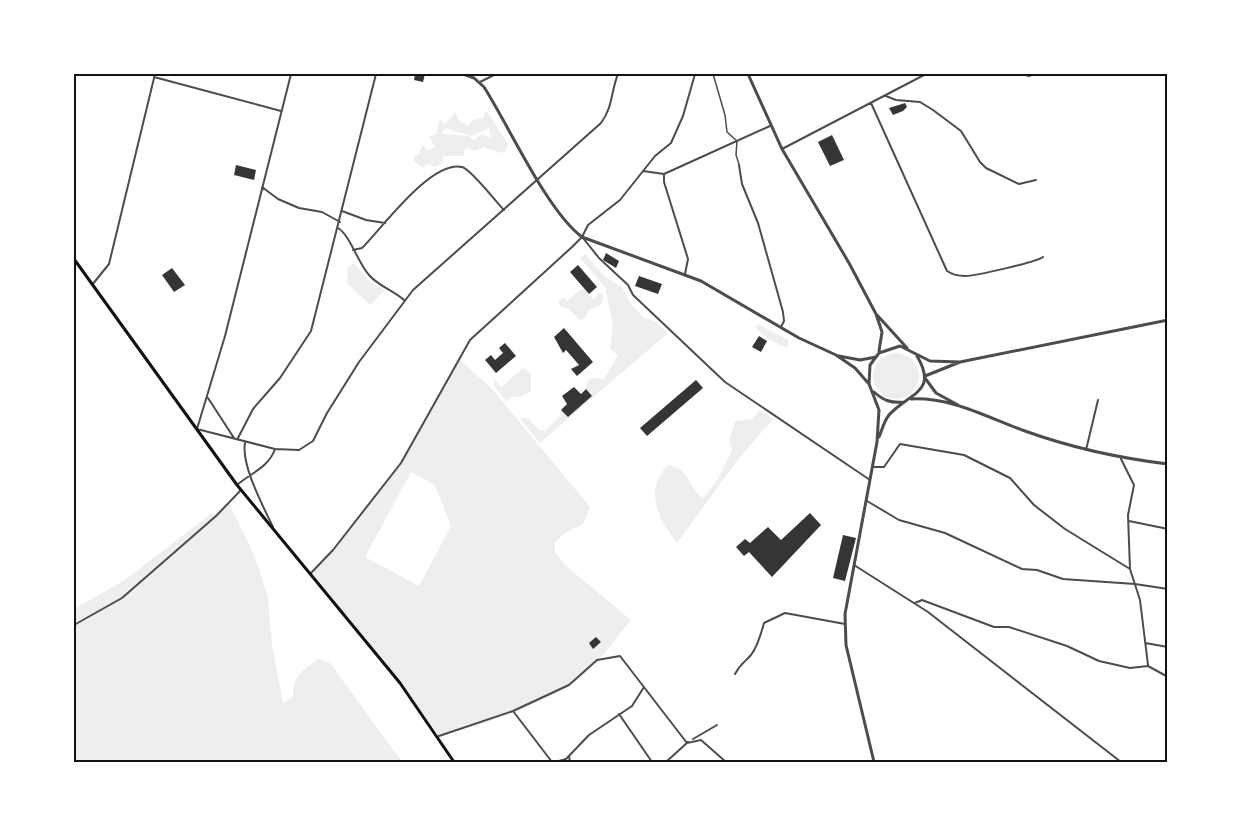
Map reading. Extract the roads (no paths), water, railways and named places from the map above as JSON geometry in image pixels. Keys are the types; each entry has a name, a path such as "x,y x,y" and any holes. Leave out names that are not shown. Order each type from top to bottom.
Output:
{"main road":[{"path":"74,259 237,485 409,695 439,736 454,762"}],"street":[{"path":"291,74 208,398 197,429 275,449 299,450 313,441 327,413 358,363 404,300 601,123 611,108 611,94 618,74"},
{"path":"238,439 252,409 280,378 311,331 376,74"},
{"path":"463,74 480,82 570,227 628,285 633,295 725,382 870,480"},
{"path":"480,82 496,74"},
{"path":"310,574 333,550 401,463 464,348 479,331 582,237 588,225 620,200 643,171 670,143 683,116 695,74"},
{"path":"748,74 782,149 859,279 876,314 882,332 877,355 870,365 869,384"},
{"path":"915,74 918,78"},
{"path":"782,149 926,74"},
{"path":"1023,74 1029,76 1034,74"},
{"path":"92,285 109,264 155,75 281,111"},
{"path":"886,96 896,100 920,102 933,110 964,134 986,168 1019,184 1036,180"},
{"path":"871,103 947,271 955,275 968,276 1033,263 1042,257"},
{"path":"643,171 664,174 770,126"},
{"path":"739,165 742,184 758,223 783,312 784,321 781,327"},
{"path":"353,250 363,248 424,181 454,167 467,169 504,210"},
{"path":"664,174 664,182 687,260 685,274"},
{"path":"262,187 278,199 300,208 322,212 340,222"},
{"path":"342,212 366,220 385,223"},
{"path":"338,228 347,235 353,250 374,280 393,290 404,300"},
{"path":"582,237 685,274 836,355 855,368 873,391 879,410 877,442 845,624 846,645 874,762"},
{"path":"876,314 916,354 930,361 960,362"},
{"path":"877,442 889,415 918,393 925,377 943,366 1167,320"},
{"path":"836,355 860,360 892,347 909,349"},
{"path":"916,354 925,377 936,393 965,408"},
{"path":"873,391 881,399 893,403 904,402"},
{"path":"208,398 234,438"},
{"path":"911,399 935,399 1086,450 1121,459 1167,464"},
{"path":"1086,450 1098,400"},
{"path":"245,441 244,453 250,473 277,535"},
{"path":"873,467 884,467 900,444 964,455 1010,478 1034,505 1065,529 1131,569"},
{"path":"237,485 250,473 266,465 275,449"},
{"path":"1121,459 1134,485 1129,521 1131,569 1148,666"},
{"path":"74,625 122,598 216,516 241,490"},
{"path":"866,501 889,515 945,533 1022,568 1037,570 1063,579 1135,584 1167,589"},
{"path":"1129,521 1167,530"},
{"path":"854,565 915,603 996,663 1121,762"},
{"path":"915,603 922,600 994,627 1002,625 1019,630 1067,646 1099,661 1130,668 1148,666 1167,677"},
{"path":"735,674 740,664 751,655 760,639 764,623 785,613 845,624"},
{"path":"1145,643 1167,647"},
{"path":"439,736 513,711 569,685 597,660 620,656 687,743"},
{"path":"513,711 554,762 563,761 589,735 632,706 644,687"},
{"path":"618,714 651,762"},
{"path":"666,762 687,743 717,725"},
{"path":"687,743 701,740 726,762"},
{"path":"569,756 570,762"}],"lane":[{"path":"712,74 725,115 727,132 737,141 736,155 739,165"}]}
